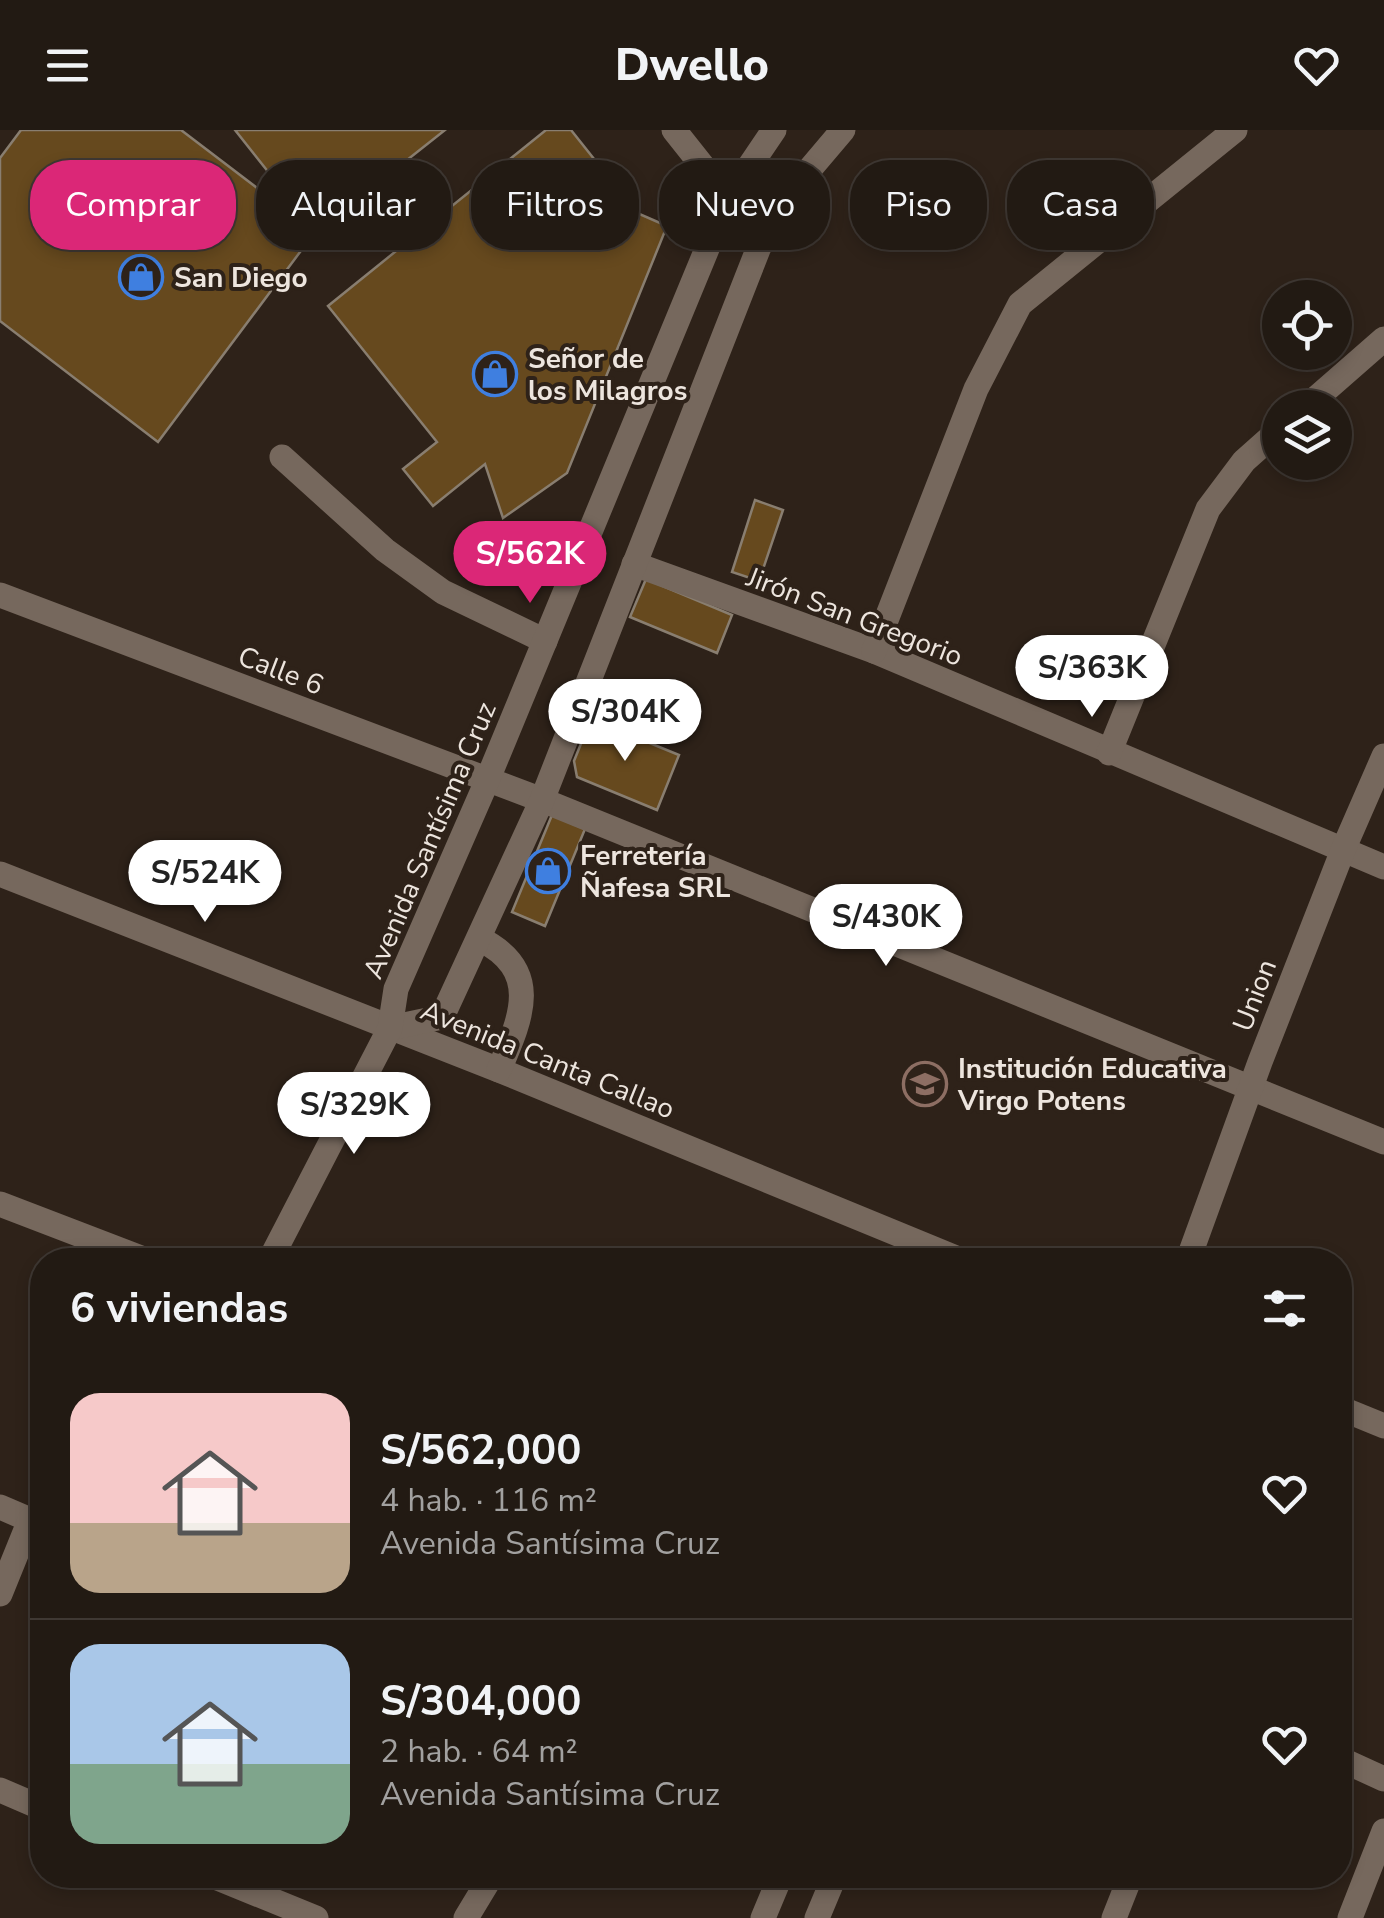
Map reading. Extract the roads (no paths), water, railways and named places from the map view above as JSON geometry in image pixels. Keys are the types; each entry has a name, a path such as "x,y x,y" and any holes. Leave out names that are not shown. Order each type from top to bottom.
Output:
{"street":[{"path":"674,130 698,160"},
{"name":"Avenida Santísima Cruz","path":"754,160 774,130"},
{"path":"818,160 843,130"},
{"path":"874,651 976,389 1020,304 1235,130"},
{"name":"Avenida Santísima Cruz","path":"276,1248 390,1028 396,989 487,781 707,250"},
{"path":"390,1028 442,1018 480,939 542,800 757,250"},
{"path":"1326,390 1384,340"},
{"path":"1109,753 1208,509 1244,460 1262,445"},
{"path":"282,457 385,550 443,592 545,641"},
{"name":"Jirón San Gregorio","path":"634,564 874,651 1384,868"},
{"name":"Calle 6","path":"0,595 542,800 1384,1142"},
{"name":"Union","path":"1192,1248 1251,1086 1384,756"},
{"name":"Avenida Canta Callao","path":"0,874 499,1070 932,1248"},
{"path":"480,939 501,950 520,983 521,1018 499,1070"},
{"path":"0,1204 115,1248"},
{"path":"1352,1413 1384,1426"},
{"path":"0,1508 30,1520"},
{"path":"0,1594 30,1534"},
{"path":"1352,1765 1384,1780"},
{"path":"0,1790 30,1803"},
{"path":"1350,1918 1384,1831"},
{"path":"242,1888 316,1918"},
{"path":"466,1918 484,1888"},
{"path":"763,1918 776,1888"},
{"path":"817,1918 830,1888"},
{"path":"1114,1918 1126,1888"}],"place":[{"name":"San Diego","path":"141,277"},
{"name":"Señor de los Milagros","path":"495,374"},
{"name":"Ferretería Ñafesa SRL","path":"548,871"},
{"name":"Institución Educativa Virgo Potens","path":"925,1084"}]}
